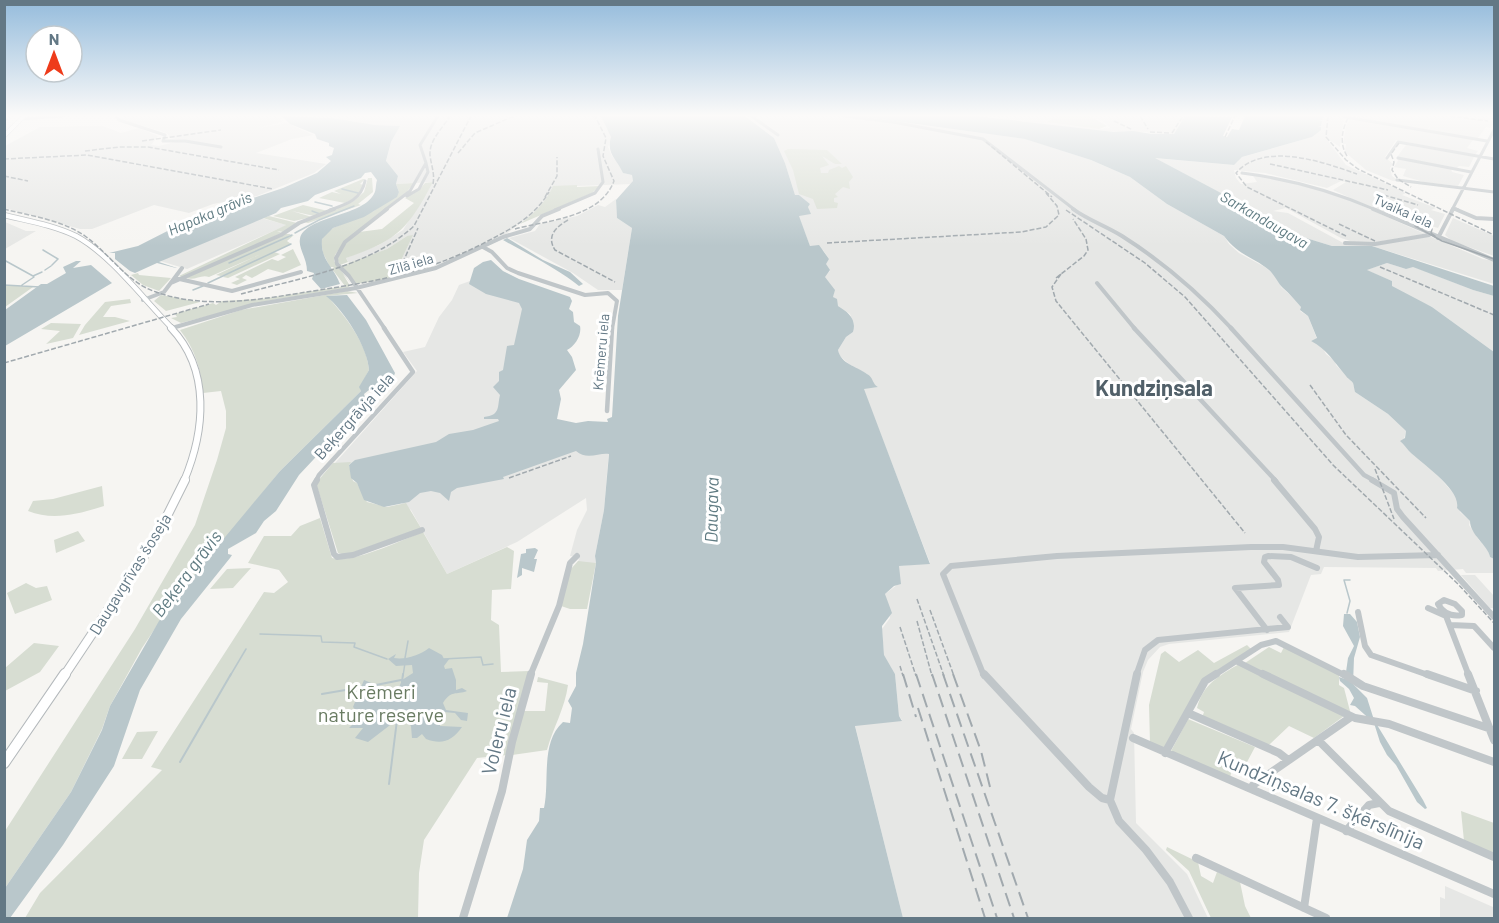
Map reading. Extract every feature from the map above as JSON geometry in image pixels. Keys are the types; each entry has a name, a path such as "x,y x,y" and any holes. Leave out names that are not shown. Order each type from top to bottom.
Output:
{"main road":[{"name":"Daugavgrīvas šoseja","path":"4,215 57,229 86,242 130,282 143,300 172,328 189,349 194,361 201,404 198,435 183,484 152,546 4,763"}],"street":[{"path":"398,201 419,189 429,172 425,159"},
{"name":"Zilā iela","path":"172,328 252,305 356,288 436,268 507,235 530,229 542,216 589,196 599,189 603,181 600,159"},
{"path":"1011,159 1076,211 1122,236 1172,271 1209,304 1359,470 1394,493 1397,509 1494,617"},
{"path":"1404,159 1472,172"},
{"path":"1438,238 1478,159"},
{"path":"356,288 336,262 337,253 345,242 410,191 426,163"},
{"path":"1242,173 1268,175"},
{"name":"Tvaika iela","path":"1268,175 1330,190 1430,235 1494,260"},
{"path":"417,179 425,179"},
{"path":"1397,180 1494,192"},
{"path":"171,283 281,235 298,223 353,201 364,189 365,181"},
{"path":"1453,208 1476,218 1494,219"},
{"path":"1345,243 1376,244 1430,235"},
{"name":"Krēmeru iela","path":"483,247 492,252 507,268 518,273 585,295 608,293 617,301 613,315 607,411"},
{"path":"143,300 164,292 182,268"},
{"path":"175,278 184,278 232,291 301,272"},
{"path":"1097,283 1149,344 1227,426 1304,514 1319,537 1316,551"},
{"name":"Beķergrāvja iela","path":"356,288 413,372 319,475 315,481 315,491 334,554 337,557 353,555 422,530"},
{"path":"1110,800 1102,798 1089,787 985,677 943,574 951,566 1114,553 1251,546 1358,557 1438,555"},
{"name":"Voleru iela","path":"463,918 502,790 530,676 559,606 570,563 577,556"},
{"path":"1267,630 1234,588 1279,585 1264,562 1264,557 1268,556 1291,557 1317,568"},
{"path":"1428,608 1439,610 1447,615 1459,616 1462,611 1455,604 1444,600 1438,604 1439,610"},
{"path":"1358,612 1366,649 1371,654 1476,691"},
{"path":"1447,615 1494,740"},
{"path":"1189,918 1170,882 1146,850 1119,821 1110,800 1136,677 1148,646 1160,640 1288,627 1280,617"},
{"path":"1450,625 1474,626 1494,648"},
{"path":"1165,753 1205,681 1238,662 1261,645 1276,641 1334,668 1363,686 1492,730"},
{"path":"1238,662 1351,717 1389,724 1494,762"},
{"path":"1188,712 1279,753 1288,760"},
{"path":"1251,789 1253,785 1351,717"},
{"name":"Kundziņsalas 7. šķērslīnija","path":"1133,738 1494,894"},
{"path":"1319,741 1379,803 1400,817 1494,857"},
{"path":"1346,831 1369,805 1379,803"},
{"path":"1304,908 1317,818"},
{"path":"1196,858 1326,918"}],"shaded area":[{"path":"5,159 295,159 326,164 314,173 257,196 213,204 189,213 154,205 92,229 80,229 5,208"},
{"path":"387,159 615,159 621,165 623,173 632,175 633,181 632,184 577,186 547,199 539,209 506,234 450,262 401,275 404,266 399,266 412,236 407,236 387,249 363,259 349,263 346,258 379,245 403,230 433,182 396,184 398,176 386,162"},
{"path":"783,159 1088,159 1130,177 1167,204 1224,236 1239,253 1265,267 1279,279 1281,287 1298,302 1301,307 1300,311 1308,316 1317,339 1311,341 1321,345 1326,354 1335,361 1336,365 1353,382 1355,392 1388,414 1406,431 1404,439 1407,448 1434,471 1454,494 1459,502 1460,512 1470,521 1469,525 1487,548 1490,557 1494,559 1494,573 1466,573 1463,569 1438,571 1436,568 1324,567 1321,574 1311,575 1289,632 1169,644 1160,647 1148,660 1143,672 1131,729 1134,733 1136,823 1187,874 1208,918 903,918 855,725 902,720 899,716 895,674 884,656 882,629 890,618 885,594 897,585 899,566 930,563 863,388 878,387 872,384 867,374 850,365 839,355 838,350 846,337 853,332 854,323 850,314 838,306 833,297 834,290 824,276 830,271 825,264 829,259 823,250 810,246 798,215 810,214 808,207 810,204 799,195 795,195"},
{"path":"1156,159 1233,165 1238,161 1234,161 1236,159 1342,159 1346,165 1406,193 1402,195 1436,208 1431,210 1445,214 1438,228 1377,210 1333,190 1346,182 1341,181 1327,188 1265,173 1234,170 1241,184 1257,182 1252,174 1338,195 1425,234 1377,242 1353,242 1341,238 1286,208 1273,211 1288,213 1347,245 1358,245 1429,236 1483,259 1494,261 1494,284 1372,246 1332,246 1306,238"},
{"path":"1353,159 1387,159 1393,164 1390,168 1392,176 1399,181 1393,181 1366,170"},
{"path":"1399,159 1451,169 1452,172 1464,175 1458,186 1424,182 1403,176 1406,169 1394,167"},
{"path":"1408,159 1473,159 1469,167 1459,166 1457,168"},
{"path":"616,199 617,218 632,228 622,290 598,290 573,273 509,238 535,231 540,224 577,216 598,205 605,207"},
{"path":"261,218 287,225 187,269 160,261"},
{"path":"1453,218 1494,236 1494,256 1452,241 1445,235"},
{"path":"5,222 26,231 36,231 5,249"},
{"path":"1399,261 1494,296 1494,352 1432,307 1398,291 1391,286 1392,281 1366,270 1387,263 1406,269"},
{"path":"470,281 548,299 531,436 610,439 604,510 595,556 596,563 578,563 579,557 570,556 577,530 587,510 586,498 517,542 447,574 411,510 348,463 335,463 417,371 403,352 425,347 439,317 452,300 459,285"},
{"path":"1461,575 1475,575 1494,596 1494,608 1490,608"},
{"path":"1445,886 1493,907 1494,918 1440,918 1440,897 1445,899"}],"green space":[{"path":"788,159 824,159 829,165 820,168 821,173 828,173 829,170 839,166 842,168 846,166 853,177 849,182 850,189 843,187 835,194 838,197 834,198 834,202 838,203 837,208 817,209 813,199 799,194"},
{"path":"827,159 837,159 842,164 835,164"},
{"path":"368,178 372,178 373,192 358,204 361,205 308,223 303,222 354,201 364,192"},
{"path":"365,179 360,184 364,185 356,197 345,203 319,198 332,192 341,194 334,191"},
{"path":"433,182 416,211 399,231 378,246 346,258 348,262 340,265 337,258 343,246 359,232 382,229 414,203 405,198 419,190 425,183"},
{"path":"414,183 406,193 345,241 335,255 334,261 352,285 343,274 350,286 347,288 267,301 181,323 171,318 177,317 175,314 213,303 216,305 222,301 261,299 345,286 332,269 334,267 330,267 323,253 321,241 324,235 333,228 374,211 395,198 399,192 396,184"},
{"path":"577,185 577,187 600,186 592,193 520,224 543,203 553,186"},
{"path":"303,205 328,211 314,216 292,211 312,217 294,221 273,216"},
{"path":"269,216 297,223 283,232 277,231 282,233 184,278 179,276 286,225 263,218"},
{"path":"284,234 291,234 287,237 294,235 287,241 291,244 274,252 280,254 228,278 223,277 227,274 216,275 261,254 209,277 186,278"},
{"path":"413,235 399,265 404,266 401,275 436,266 389,279 356,284 341,266 387,249 407,236"},
{"path":"293,249 301,265 283,273 268,269 252,278 246,275 242,278 247,280 237,285 231,283 240,279 235,277 272,259 278,261 286,257 281,255"},
{"path":"138,273 139,275 171,278 159,291 143,285 131,275"},
{"path":"5,285 33,287 5,307"},
{"path":"347,291 358,293 327,296 348,321 364,350 369,370 360,387 361,391 280,471 166,612 142,648 110,706 102,729 71,792 5,888 5,831 135,629 195,525 217,460 226,428 226,411 221,391 203,393 196,360 190,344 180,330 241,310"},
{"path":"161,295 200,302 166,311 154,301"},
{"path":"130,299 131,303 111,306 103,317 130,321 79,335 105,302"},
{"path":"51,323 81,324 73,338 46,344 60,331 41,329"},
{"path":"351,462 349,465 353,481 357,483 367,502 387,507 406,503 421,528 346,555 338,553 316,483 333,463"},
{"path":"102,486 104,506 76,514 56,516 28,511 33,501 53,499"},
{"name":"Krēmeri nature reserve","path":"320,518 332,558 352,558 364,555 423,532 447,574 507,547 514,551 511,589 492,590 491,620 499,625 501,672 529,671 507,755 477,758 424,840 419,873 418,918 25,918 40,893 162,770 151,767 264,592 274,593 288,582 279,570 248,563 264,536 291,536 300,526"},
{"path":"78,531 85,541 56,553 54,540"},
{"path":"578,561 596,563 587,609 570,609 561,606 570,570"},
{"path":"251,568 233,588 210,589 227,569"},
{"path":"26,583 36,588 47,586 52,600 15,614 7,593"},
{"path":"34,643 59,646 40,672 5,691 5,668"},
{"path":"1247,645 1251,649 1202,680 1164,750 1150,743 1149,705 1161,654 1165,651 1179,662 1198,650 1214,663"},
{"path":"1269,647 1281,653 1284,647 1339,675 1339,685 1344,688 1351,715 1245,663"},
{"path":"1239,664 1344,716 1314,738 1289,726 1270,744 1263,745 1202,718 1204,712 1197,708 1203,693 1219,677"},
{"path":"538,677 568,685 562,710 547,750 512,755 523,711 545,711 548,683 537,682"},
{"path":"1188,719 1255,747 1246,764 1234,759 1230,778 1170,753"},
{"path":"158,731 142,759 122,759 137,732"},
{"path":"1461,811 1494,823 1494,854 1464,841"},
{"path":"1167,847 1198,862 1201,876 1213,883 1217,872 1240,882 1245,906 1251,918 1211,918 1189,871 1166,850"}],"water":[{"name":"Hapaka grāvis","path":"329,159 387,159 398,176 397,197 364,217 333,228 322,239 325,258 340,284 321,289 312,279 314,273 307,271 300,239 311,226 365,204 375,191 377,180 371,172 315,195 308,201 281,208 276,213 159,262 177,268 157,263 135,273 115,259 115,253 109,253 138,246 191,219 283,188 317,173 331,161"},
{"name":"Daugava","path":"615,159 783,159 795,195 799,195 810,204 808,207 811,214 799,216 810,246 819,245 829,259 826,264 830,270 825,277 835,290 833,297 837,299 838,306 848,313 854,323 853,332 846,337 838,350 842,359 869,376 878,387 864,389 930,564 899,566 901,584 894,586 885,594 892,613 882,626 884,655 895,674 899,716 902,721 855,726 903,918 507,918 523,869 527,840 539,821 540,808 544,808 548,751 551,740 563,722 570,723 572,708 568,701 576,686 576,673 583,644 604,510 609,454 589,456 576,451 503,477 504,479 457,488 451,492 449,501 440,493 431,491 420,493 409,502 384,507 364,500 357,483 351,478 349,465 355,460 436,442 449,434 473,430 499,421 498,419 484,419 484,417 497,410 500,395 493,387 499,381 499,372 503,370 507,346 514,345 522,309 519,303 486,294 469,284 474,268 491,260 503,271 519,279 570,297 572,301 569,309 573,312 574,322 580,326 580,333 573,346 567,350 576,370 559,390 561,399 557,419 576,423 608,422 607,419 612,417 618,316 632,228 617,218 616,200 633,181 632,175 623,173"},
{"name":"Sarkandaugava","path":"1088,159 1157,159 1306,238 1332,246 1372,246 1494,286 1494,296 1413,267 1406,269 1387,263 1367,270 1392,281 1392,286 1432,307 1494,352 1494,559 1490,557 1473,531 1470,521 1457,508 1457,501 1447,485 1400,441 1405,438 1406,431 1388,414 1355,392 1352,382 1326,352 1311,341 1317,338 1308,316 1300,310 1301,307 1269,270 1240,252 1224,236 1167,204 1130,177"},
{"path":"1167,159 1240,159 1234,165"},
{"path":"507,238 543,260 570,272 583,284 579,286 503,240"},
{"path":"81,261 73,268 91,265 112,283 5,346 5,310 41,284 47,284 66,273 63,267"},
{"path":"347,295 366,320 395,373 390,387 384,387 377,392 369,390 364,394 366,401 373,403 369,409 328,444 299,475 276,511 264,521 256,533 228,549 228,554 232,555 181,619 140,690 114,766 63,845 10,918 5,918 5,888 71,792 102,730 110,706 159,621 280,471 361,391 359,387 369,370 368,361 360,341 347,320 326,296"},
{"path":"526,549 538,550 534,559 537,559 534,572 522,568 522,575 517,578 521,554 526,553"},
{"path":"1344,614 1350,614 1357,622 1360,637 1354,658 1353,684 1367,698 1374,720 1423,800 1427,808 1425,809 1417,802 1396,765 1387,755 1374,723 1355,706 1350,705 1354,698 1349,689 1340,681 1339,677 1345,679 1348,658 1354,646 1343,626"},
{"path":"429,648 442,655 444,659 450,658 444,666 445,669 452,668 456,690 462,688 467,691 451,695 443,703 446,710 468,713 467,721 461,720 455,713 444,712 440,715 440,726 462,727 458,732 442,742 426,739 422,734 417,738 412,738 411,726 405,719 398,719 368,742 355,738 363,728 349,728 361,716 353,707 364,680 376,685 370,700 398,690 402,680 413,673 412,665 396,666 388,659 396,654 394,658 412,656"}],"waterway":[{"path":"342,189 358,193"},
{"path":"315,202 332,206"},
{"path":"295,233 319,220 354,206"},
{"path":"312,211 320,214"},
{"path":"229,263 292,235"},
{"path":"208,283 291,244"},
{"path":"43,250 58,259 52,265"},
{"path":"4,260 33,276 42,272"},
{"path":"45,270 51,266"},
{"path":"22,285 34,277"},
{"path":"4,285 40,287"},
{"path":"193,290 203,286"},
{"path":"1347,613 1350,601 1344,580 1350,580"},
{"path":"260,634 321,636 322,642 355,643 354,647 387,659"},
{"path":"405,658 408,641"},
{"path":"230,676 246,649"},
{"path":"443,659 481,657 483,665 493,664"},
{"path":"403,676 405,663"},
{"path":"180,762 231,674"},
{"path":"402,682 403,674"},
{"path":"376,685 401,680"},
{"path":"322,694 363,687"},
{"path":"389,784 397,720"}],"tram line":[{"path":"1435,236 1431,233 1432,229 1422,225 1415,226 1442,241 1494,259"}],"railway":[{"path":"109,159 273,189"},
{"path":"217,159 279,170"},
{"path":"431,159 433,184"},
{"path":"241,294 332,270 376,252 396,240 414,226 449,159"},
{"path":"545,197 557,176 557,159"},
{"path":"515,229 572,216 597,203 614,181 604,159"},
{"path":"1006,159 1052,197"},
{"path":"1259,159 1248,163 1236,173 1247,187 1346,236"},
{"path":"1306,159 1357,174"},
{"path":"1345,159 1358,169 1494,235"},
{"path":"1393,159 1392,170 1398,179 1411,187"},
{"path":"1270,164 1388,190"},
{"path":"4,176 28,181"},
{"path":"4,209 46,219 76,231 94,243 136,282 156,292 194,301 214,302 274,297 359,283 422,268 464,253 513,227 536,209 549,192"},
{"path":"827,243 1021,232 1046,227 1059,215 1057,206 1046,193"},
{"path":"1377,193 1418,205"},
{"path":"1066,210 1145,263 1185,297 1333,465 1458,584 1494,623"},
{"path":"1061,274 1084,256 1088,250 1086,239 1073,219"},
{"path":"568,220 552,236 552,245 555,250 615,282"},
{"path":"1339,224 1375,241"},
{"path":"400,269 418,228"},
{"path":"1380,267 1494,315"},
{"path":"1056,278 1061,274"},
{"path":"1061,274 1052,287 1056,301 1245,533"},
{"path":"4,363 209,304"},
{"path":"1310,385 1346,435 1426,518"},
{"path":"509,478 571,456"},
{"path":"1375,469 1394,519"},
{"path":"917,599 944,676"},
{"path":"930,610 954,676"},
{"path":"917,621 932,676"},
{"path":"900,627 916,676"},
{"path":"900,666 903,676"},
{"path":"903,674 916,717"},
{"path":"916,674 997,918"},
{"path":"932,674 1014,918"},
{"path":"943,674 1028,918"},
{"path":"953,674 981,751 991,791"},
{"path":"918,708 985,918"}],"district":[{"name":"Kundziņsala","path":"1154,388"}],"water label":[{"name":"Beķera grāvis","path":"187,574"}]}
